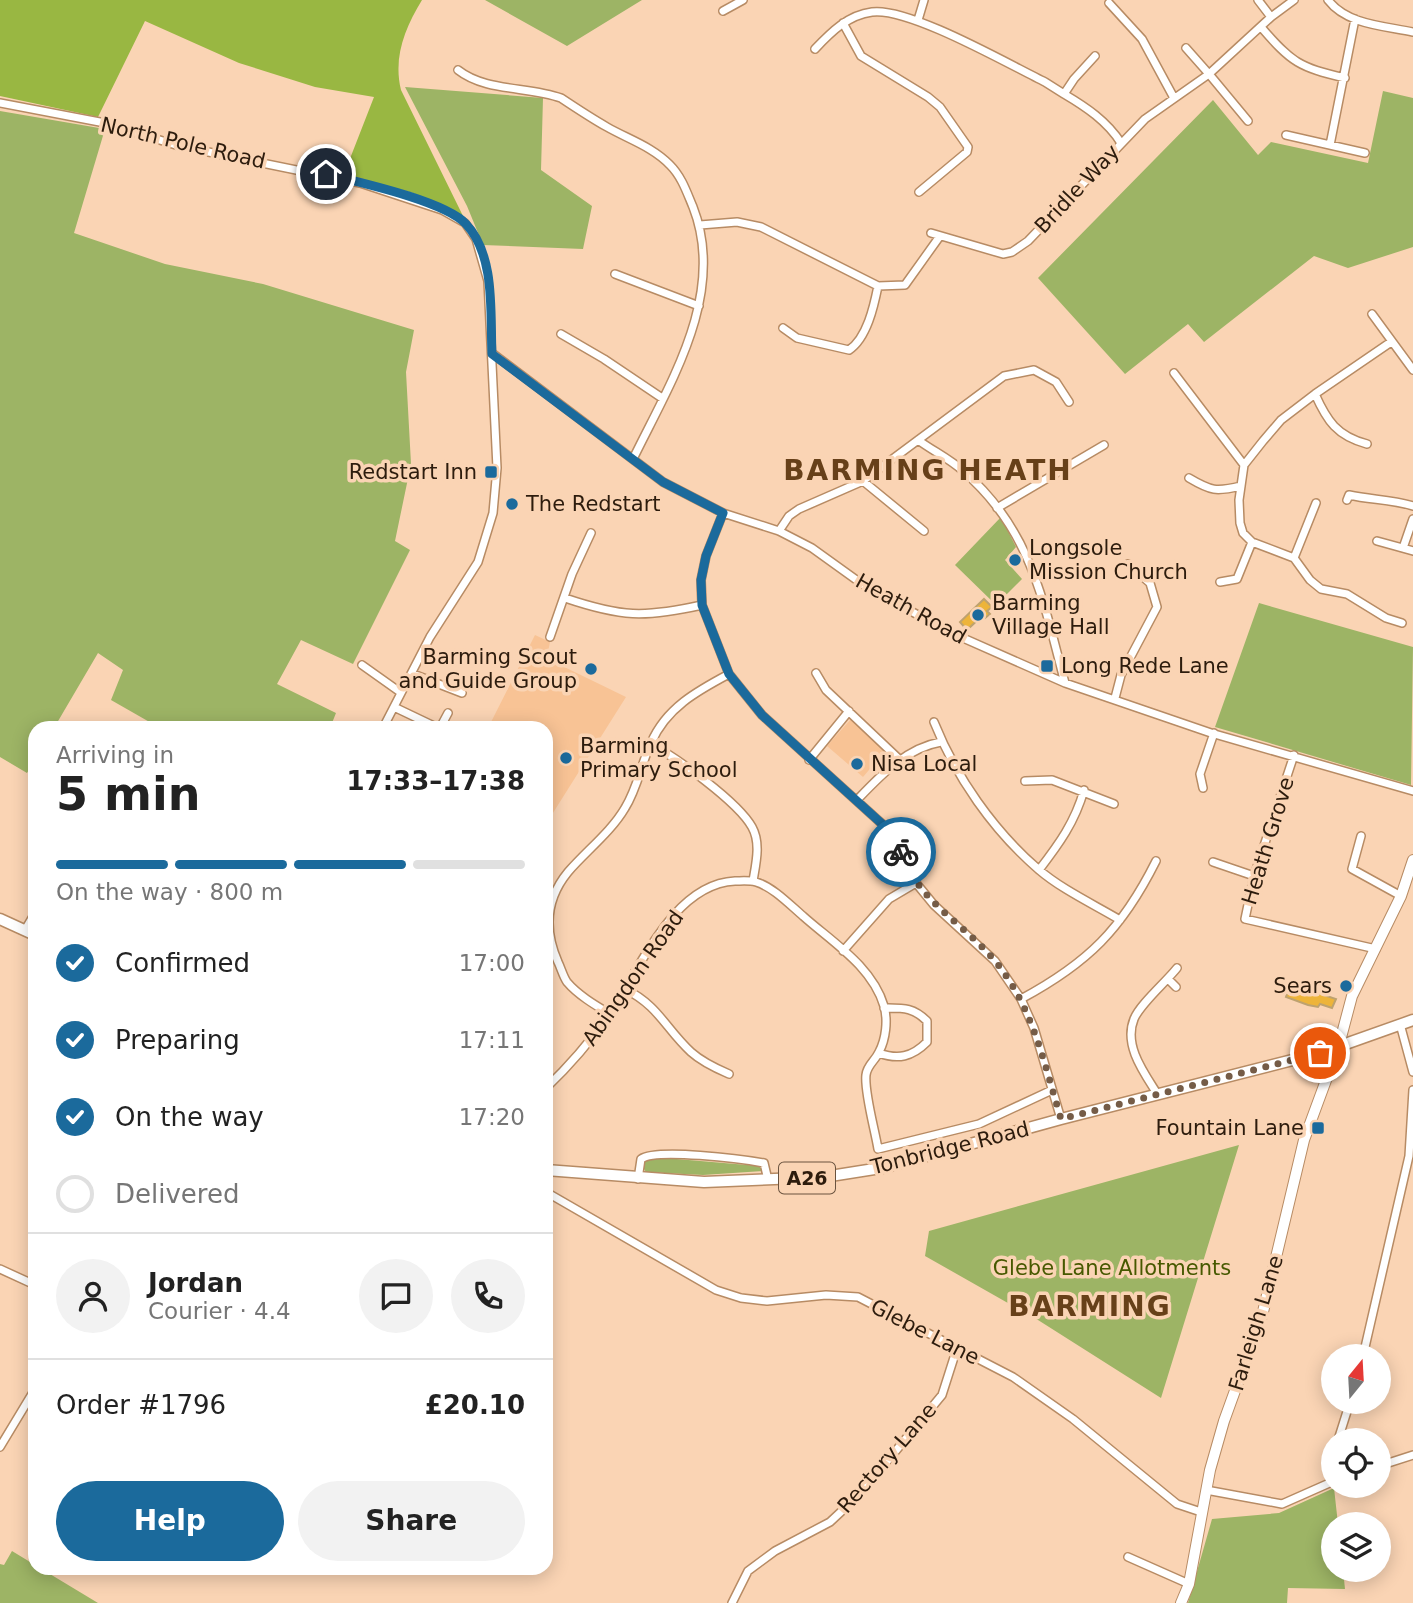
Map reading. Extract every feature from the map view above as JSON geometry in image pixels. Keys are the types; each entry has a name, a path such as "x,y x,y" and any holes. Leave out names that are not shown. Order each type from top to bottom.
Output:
{"main road":[{"path":"0,919 28,932"},
{"name":"Tonbridge Road","path":"553,1171 704,1182 824,1177 887,1167 1061,1119 1320,1053 1413,1020"}],"street":[{"path":"723,11 743,0"},
{"path":"918,20 924,0"},
{"path":"1258,0 1271,17"},
{"name":"Bridle Way","path":"931,233 1003,254 1012,252 1028,241 1145,119 1210,73 1271,17 1294,0"},
{"path":"1328,0 1343,15 1413,32"},
{"path":"1110,3 1142,38 1174,98"},
{"path":"815,49 843,23 858,15 874,11 903,15 1045,82 1088,108 1113,131 1121,143"},
{"path":"1330,145 1355,19"},
{"path":"843,23 862,56 940,107 968,148 967,152 919,192"},
{"path":"1261,27 1297,64 1345,78"},
{"path":"1186,48 1210,73 1248,121"},
{"path":"1064,94 1095,56"},
{"path":"458,70 471,81 546,92 561,99 654,152 672,167 685,186 700,225 704,266 699,306 682,355 633,459"},
{"name":"North Pole Road","path":"0,103 105,123 179,146 360,183 442,210 466,223 476,239 488,281 492,354"},
{"path":"1286,135 1365,153"},
{"path":"700,225 737,222 761,227 878,286 905,285 940,236"},
{"path":"615,274 699,306"},
{"path":"783,328 797,338 849,350 860,339 871,314 878,286"},
{"path":"1372,313 1413,370"},
{"path":"561,334 662,398"},
{"path":"1391,342 1281,420 1244,464 1240,523 1243,533 1252,542 1294,558 1310,580 1321,589 1348,594 1386,618 1402,623"},
{"path":"387,721 436,628 478,562 488,534 497,468 492,354"},
{"name":"Heath Road","path":"492,354 663,482 723,513 779,531 812,548 869,589 912,614 1065,682 1214,733 1413,791"},
{"path":"779,531 789,516 799,509 863,481 1004,376 1034,370 1056,382 1069,402"},
{"path":"1174,373 1244,464"},
{"path":"1315,394 1324,415 1346,438 1367,444"},
{"path":"918,440 963,471 997,508 1017,535 1030,560 1065,682"},
{"path":"997,508 1104,445"},
{"path":"1189,478 1210,490 1241,486"},
{"path":"863,481 924,531"},
{"path":"1347,500 1349,495 1376,501 1387,498 1413,506"},
{"path":"1294,558 1316,503"},
{"path":"723,513 706,556 701,580 702,605 729,674 762,715 891,832 916,883 934,905 995,961 1021,999 1034,1028 1061,1119"},
{"path":"1403,548 1413,519"},
{"path":"549,640 572,574 591,533"},
{"path":"1377,541 1413,551"},
{"path":"1220,582 1237,579 1252,542"},
{"path":"1115,698 1121,675 1157,607 1150,583 1128,564"},
{"path":"565,598 622,615 663,614 702,605"},
{"path":"362,665 400,692"},
{"path":"816,673 826,690 901,760"},
{"path":"413,674 462,693"},
{"path":"553,897 566,874 624,810 640,777 650,744 666,718 692,694 729,674"},
{"path":"394,708 423,721"},
{"path":"809,760 849,711"},
{"path":"443,721 448,713"},
{"path":"934,722 941,742 989,820 1039,870 1120,920"},
{"path":"1203,788 1200,775 1214,733"},
{"path":"857,800 881,775 901,760 931,744 941,742"},
{"path":"650,744 694,773 738,811 752,827 757,846 753,881 778,896 867,972 884,1008 884,1037 879,1053 869,1065 866,1076 878,1149 979,1124 1052,1090"},
{"name":"Heath Grove","path":"1294,755 1254,876 1245,919 1376,949"},
{"path":"1026,781 1052,780 1084,790 1114,804"},
{"path":"1039,870 1068,833 1084,790"},
{"path":"1361,836 1352,869 1401,896"},
{"path":"1339,1045 1352,996 1401,896 1413,860"},
{"path":"1021,999 1056,980 1089,956 1140,893 1156,861"},
{"path":"1213,862 1254,876"},
{"name":"Abingdon Road","path":"553,1081 579,1055 610,1014 667,924 687,902 702,890 724,882 753,881"},
{"path":"843,951 889,899 916,883"},
{"path":"553,952 566,980 585,998 610,1014"},
{"path":"1158,1096 1137,1059 1131,1038 1134,1018 1177,968"},
{"path":"1168,979 1177,988"},
{"path":"625,989 656,1010 690,1051 708,1065 729,1074"},
{"path":"879,1053 891,1057 908,1056 927,1042 927,1020 910,1007 884,1008"},
{"path":"1400,1024 1413,1072"},
{"name":"Farleigh Lane","path":"1181,1603 1189,1584 1201,1513 1224,1421 1262,1316 1304,1140 1339,1045"},
{"path":"1366,1344 1410,1168 1413,1090"},
{"path":"638,1178 641,1159 650,1154 764,1163 768,1180"},
{"name":"Glebe Lane","path":"553,1196 716,1290 741,1298 767,1301 826,1295 858,1297 1013,1377 1073,1419 1177,1504 1201,1513"},
{"path":"0,1269 28,1282"},
{"name":"Rectory Lane","path":"732,1603 748,1572 775,1551 830,1522 860,1494 942,1395 957,1348"},
{"path":"0,1447 28,1401"},
{"path":"1391,1462 1413,1455"},
{"path":"1206,1490 1282,1504 1321,1487"},
{"path":"1128,1557 1189,1584"}],"shaded area":[{"name":"Barming Primary School","path":"535,635 550,642 547,657 552,661 626,697 553,813 553,721 492,721"},
{"path":"851,719 886,750 863,777 827,746"}],"green space":[{"path":"0,0 422,0 402,43 399,66 401,90 463,216 413,193 344,174 374,97 315,87 239,63 145,21 98,117 0,96"},
{"path":"485,0 642,0 567,46"},
{"path":"405,87 543,98 541,170 592,206 583,249 483,245 467,206"},
{"path":"1383,91 1413,98 1413,247 1348,268 1314,256 1204,342 1188,324 1125,374 1038,278 1213,100 1258,155 1271,142 1368,163"},
{"path":"0,111 105,129 74,233 165,264 263,284 414,330 406,372 411,464 395,541 410,550 353,664 301,640 277,684 336,713 333,721 148,721 111,700 123,670 98,653 58,721 28,721 27,773 0,757"},
{"path":"1001,517 1016,547 1005,560 1022,579 996,605 955,565"},
{"path":"1259,603 1413,647 1411,785 1215,727"},
{"name":"Glebe Lane Allotments","path":"1239,1145 1161,1398 1038,1320 925,1256 929,1231"},
{"path":"653,1157 759,1166 763,1171 703,1175 646,1172 642,1166 644,1160"},
{"path":"1321,1494 1321,1498 1335,1498 1337,1512 1321,1512 1321,1582 1344,1582 1345,1589 1288,1588 1287,1603 1188,1603 1212,1519 1279,1513"},
{"path":"12,1551 28,1561 28,1575 52,1575 98,1603 0,1603 0,1564 4,1565"}],"building":[{"name":"Barming Village Hall","path":"984,599 992,607 987,611 990,614 985,618 983,615 967,630 960,622"},
{"path":"1291,984 1336,999 1332,1008 1320,1004 1318,1007 1308,1005 1286,997"}],"way so far":[{"path":"901,852 916,883 934,905 995,961 1021,999 1034,1028 1061,1119 1320,1053"}],"place":[{"name":"Redstart Inn","path":"491,472"},
{"name":"The Redstart","path":"512,504"},
{"name":"Longsole Mission Church","path":"1015,560"},
{"name":"Barming Village Hall","path":"978,615"},
{"name":"Long Rede Lane","path":"1047,666"},
{"name":"Barming Scout and Guide Group","path":"591,669"},
{"name":"Barming Primary School","path":"566,758"},
{"name":"Nisa Local","path":"857,764"},
{"name":"Sears","path":"1346,986"},
{"name":"Fountain Lane","path":"1318,1128"}],"district":[{"name":"BARMING HEATH","path":"928,470"},
{"name":"BARMING","path":"1090,1306"}],"route":[{"path":"326,174 398,194 442,210 466,223 476,239 488,281 492,354 663,482 723,513 706,556 701,580 702,605 729,674 762,715 891,832 901,852"}]}
